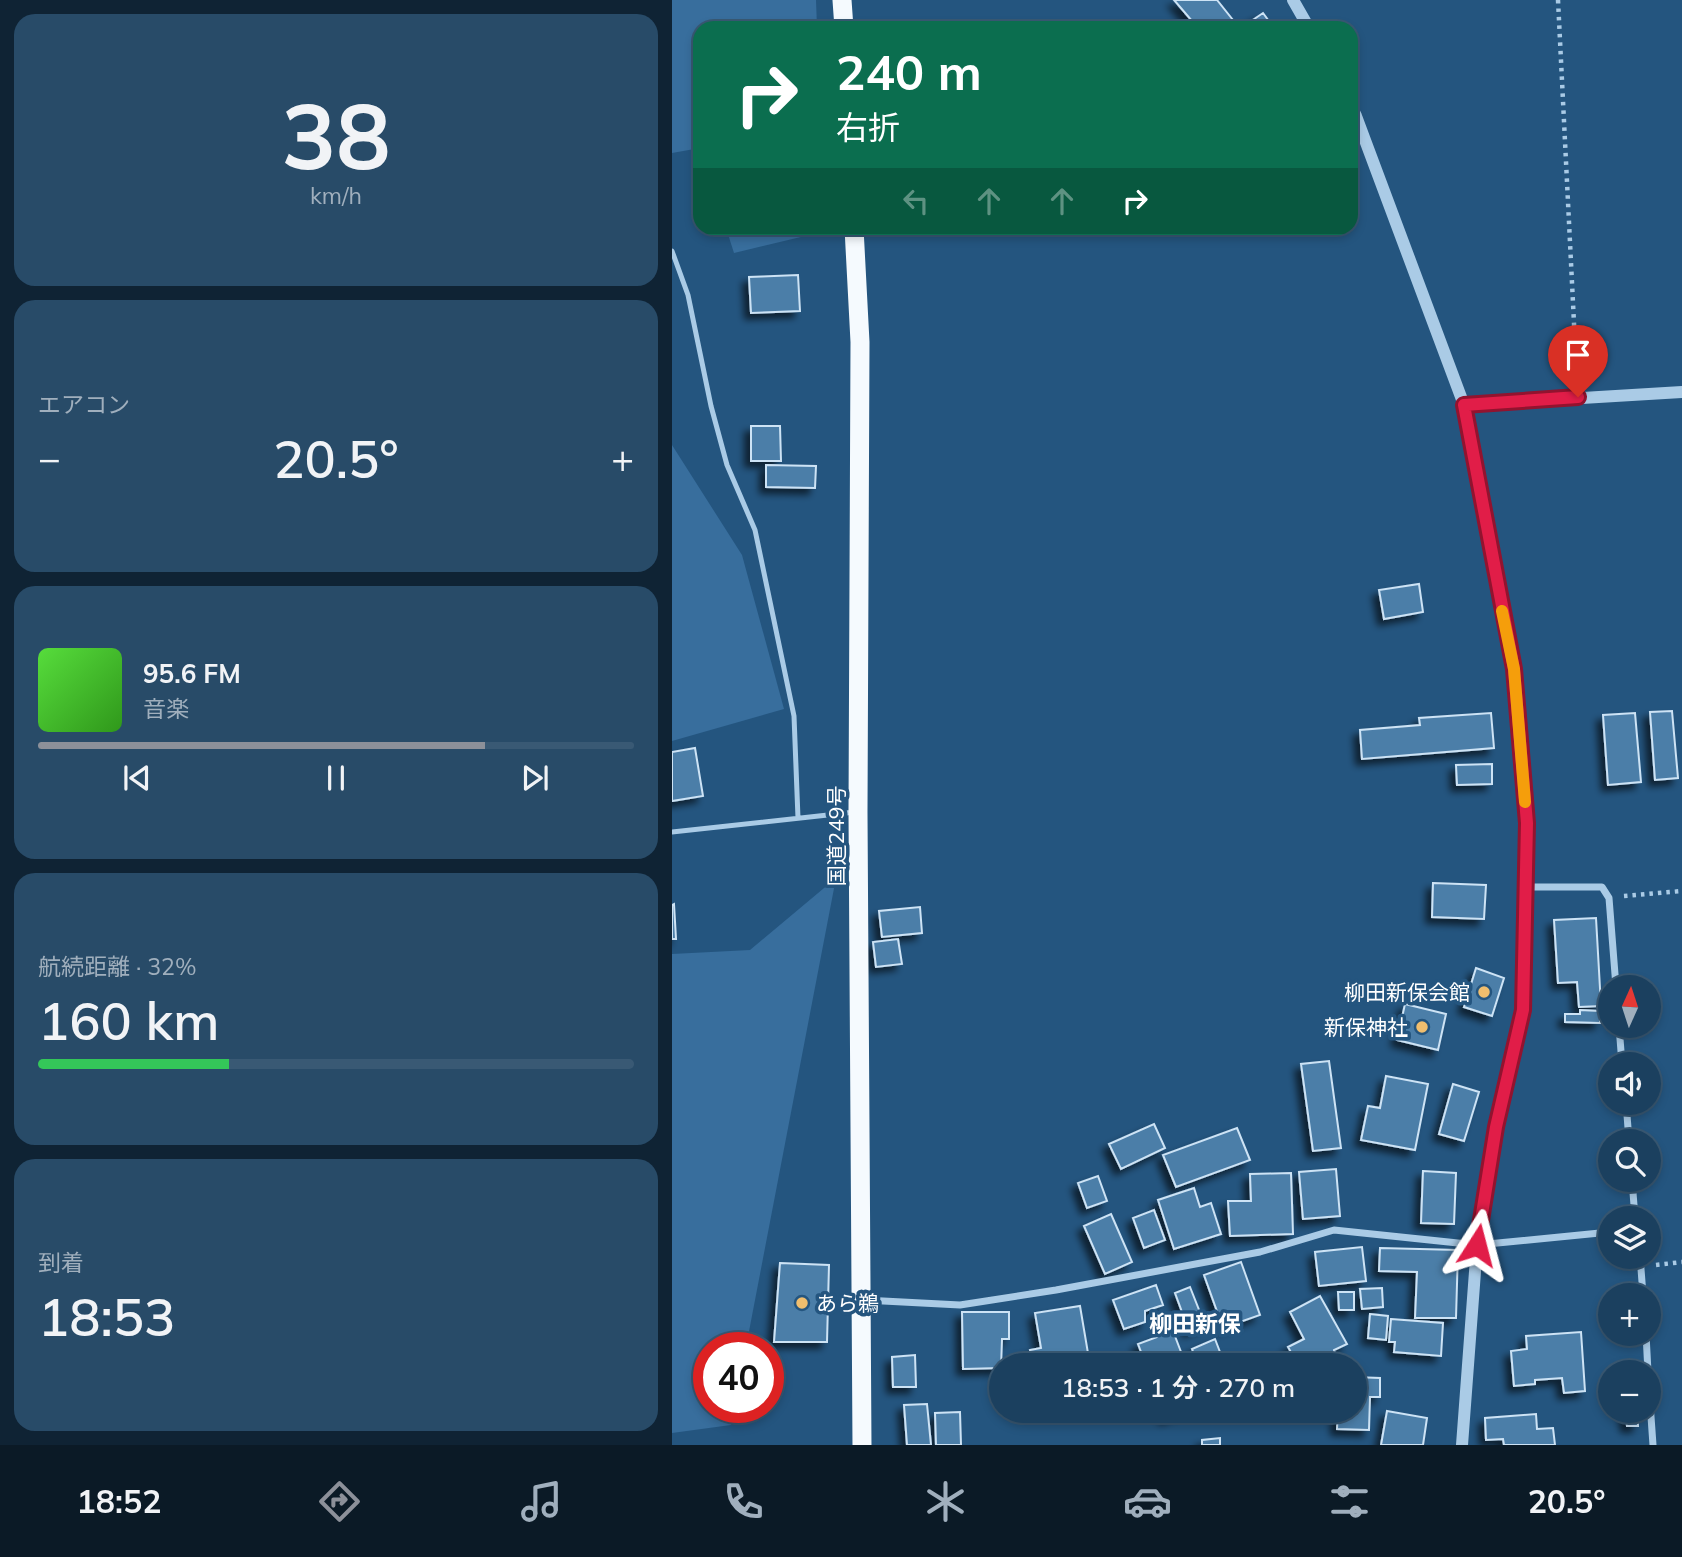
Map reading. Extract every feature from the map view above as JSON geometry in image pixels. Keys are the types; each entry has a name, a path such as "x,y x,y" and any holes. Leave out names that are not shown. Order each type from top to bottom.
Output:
{"highway":[{"path":"842,0 844,21"},
{"name":"国道249号","path":"854,235 860,342 858,812 862,1445"}],"street":[{"path":"1293,0 1305,21"},
{"path":"1358,121 1464,405 1514,669 1527,823 1523,1010 1496,1127 1477,1245 1462,1445"},
{"path":"1464,405 1682,392"},
{"path":"1525,887 1602,887 1609,898 1615,975"},
{"path":"861,1300 960,1305 1259,1252 1334,1230 1477,1245 1598,1233"},
{"path":"1651,1423 1653,1445"}],"lane":[{"path":"672,251 688,295 710,406 727,466 755,530 794,716 798,818"},
{"path":"672,832 858,812"}],"path":[{"path":"1558,0 1578,397"},
{"path":"1609,898 1682,891"},
{"path":"1661,1264 1682,1262"}],"shaded area":[{"path":"672,0 816,0 817,21 693,21 693,149 672,153"},
{"path":"728,235 809,235 734,253"},
{"path":"672,445 742,555 784,709 672,741"},
{"path":"836,878 749,1332 693,1332 693,1423 731,1425 672,1433 672,954 750,950"}],"building":[{"path":"1174,0 1217,0 1233,20 1232,21 1192,21"},
{"path":"1263,13 1269,21 1251,21"},
{"path":"798,275 800,311 751,313 749,277"},
{"path":"751,426 780,426 781,461 751,461"},
{"path":"766,465 816,466 815,488 766,487"},
{"path":"1419,584 1423,612 1384,619 1379,590"},
{"path":"1672,711 1678,778 1655,780 1650,712"},
{"path":"1491,713 1494,748 1362,759 1360,730 1420,725 1419,718"},
{"path":"1635,713 1641,782 1608,785 1603,715"},
{"path":"695,748 703,796 672,801 672,752"},
{"path":"1492,764 1492,784 1457,785 1456,765"},
{"path":"1433,883 1486,885 1484,919 1432,917"},
{"path":"674,904 676,939 672,939 672,905"},
{"path":"920,907 922,933 882,937 879,911"},
{"path":"1596,918 1598,1006 1579,1007 1577,982 1558,983 1554,920"},
{"path":"898,939 902,964 876,967 873,942"},
{"name":"柳田新保会館","path":"1476,968 1504,978 1492,1016 1464,1007"},
{"path":"1405,1004 1446,1014 1438,1050 1397,1040"},
{"path":"1580,1010 1598,1011 1598,1023 1565,1022 1565,1014 1580,1014"},
{"path":"1329,1061 1341,1148 1313,1151 1301,1064"},
{"path":"1386,1076 1428,1084 1415,1150 1361,1140 1368,1106 1380,1108"},
{"path":"1453,1084 1479,1092 1464,1141 1439,1134"},
{"path":"1154,1124 1165,1148 1121,1169 1109,1144"},
{"path":"1237,1128 1250,1160 1176,1187 1163,1155"},
{"path":"1336,1169 1340,1216 1303,1219 1299,1172"},
{"path":"1423,1171 1456,1173 1454,1224 1421,1223"},
{"path":"1291,1173 1293,1234 1230,1236 1228,1201 1251,1201 1250,1174"},
{"path":"1098,1176 1107,1201 1087,1208 1078,1183"},
{"path":"1194,1188 1200,1207 1211,1203 1221,1234 1174,1249 1158,1200"},
{"path":"1154,1210 1165,1240 1144,1248 1133,1218"},
{"path":"1111,1214 1132,1262 1105,1274 1084,1226"},
{"path":"1362,1247 1366,1281 1319,1286 1315,1252"},
{"path":"1380,1248 1458,1250 1456,1318 1415,1318 1417,1272 1379,1271"},
{"path":"1241,1262 1260,1315 1223,1328 1204,1275"},
{"name":"あら鵜","path":"780,1263 829,1265 827,1342 784,1342 784,1332 775,1332"},
{"path":"1156,1285 1163,1305 1145,1311 1145,1322 1124,1329 1113,1300"},
{"path":"1190,1287 1205,1325 1189,1331 1175,1293"},
{"path":"1382,1288 1383,1307 1362,1309 1360,1289"},
{"path":"1338,1292 1354,1292 1354,1310 1339,1310"},
{"path":"1320,1296 1347,1344 1334,1350 1335,1353 1291,1353 1288,1347 1304,1339 1290,1312"},
{"path":"1080,1306 1088,1353 1031,1353 1030,1350 1041,1348 1035,1313"},
{"path":"962,1312 1009,1312 1009,1339 1002,1339 1002,1353 989,1353 989,1368 963,1369"},
{"path":"1370,1314 1388,1316 1386,1340 1368,1338"},
{"path":"1391,1319 1443,1323 1441,1356 1394,1352 1395,1342 1389,1342"},
{"path":"1173,1331 1181,1353 1141,1353 1138,1344"},
{"path":"1581,1332 1585,1391 1564,1393 1562,1378 1535,1380 1535,1384 1514,1386 1511,1351 1527,1349 1526,1336"},
{"path":"1215,1339 1220,1353 1194,1353 1192,1349"},
{"path":"915,1355 916,1387 893,1387 892,1357"},
{"path":"1367,1378 1380,1378 1380,1397 1370,1397 1369,1430 1337,1429 1337,1423 1367,1423"},
{"path":"927,1404 931,1445 907,1445 904,1405"},
{"path":"1387,1411 1427,1418 1423,1445 1381,1445"},
{"path":"960,1412 961,1445 936,1445 935,1413"},
{"path":"1536,1414 1537,1429 1553,1428 1555,1445 1504,1445 1503,1439 1486,1440 1485,1418"},
{"path":"1627,1423 1638,1423 1638,1426 1627,1426"},
{"path":"1220,1438 1220,1445 1202,1445 1202,1440"}],"slow traffic":[{"path":"1502,611 1514,669 1525,802"}],"place":[{"name":"柳田新保会館","path":"1484,992"},
{"name":"新保神社","path":"1422,1027"},
{"name":"あら鵜","path":"802,1303"}],"district":[{"name":"柳田新保","path":"1195,1323"}],"route":[{"path":"1477,1245 1496,1127 1523,1010 1527,823 1514,669 1464,405 1578,397"}]}
